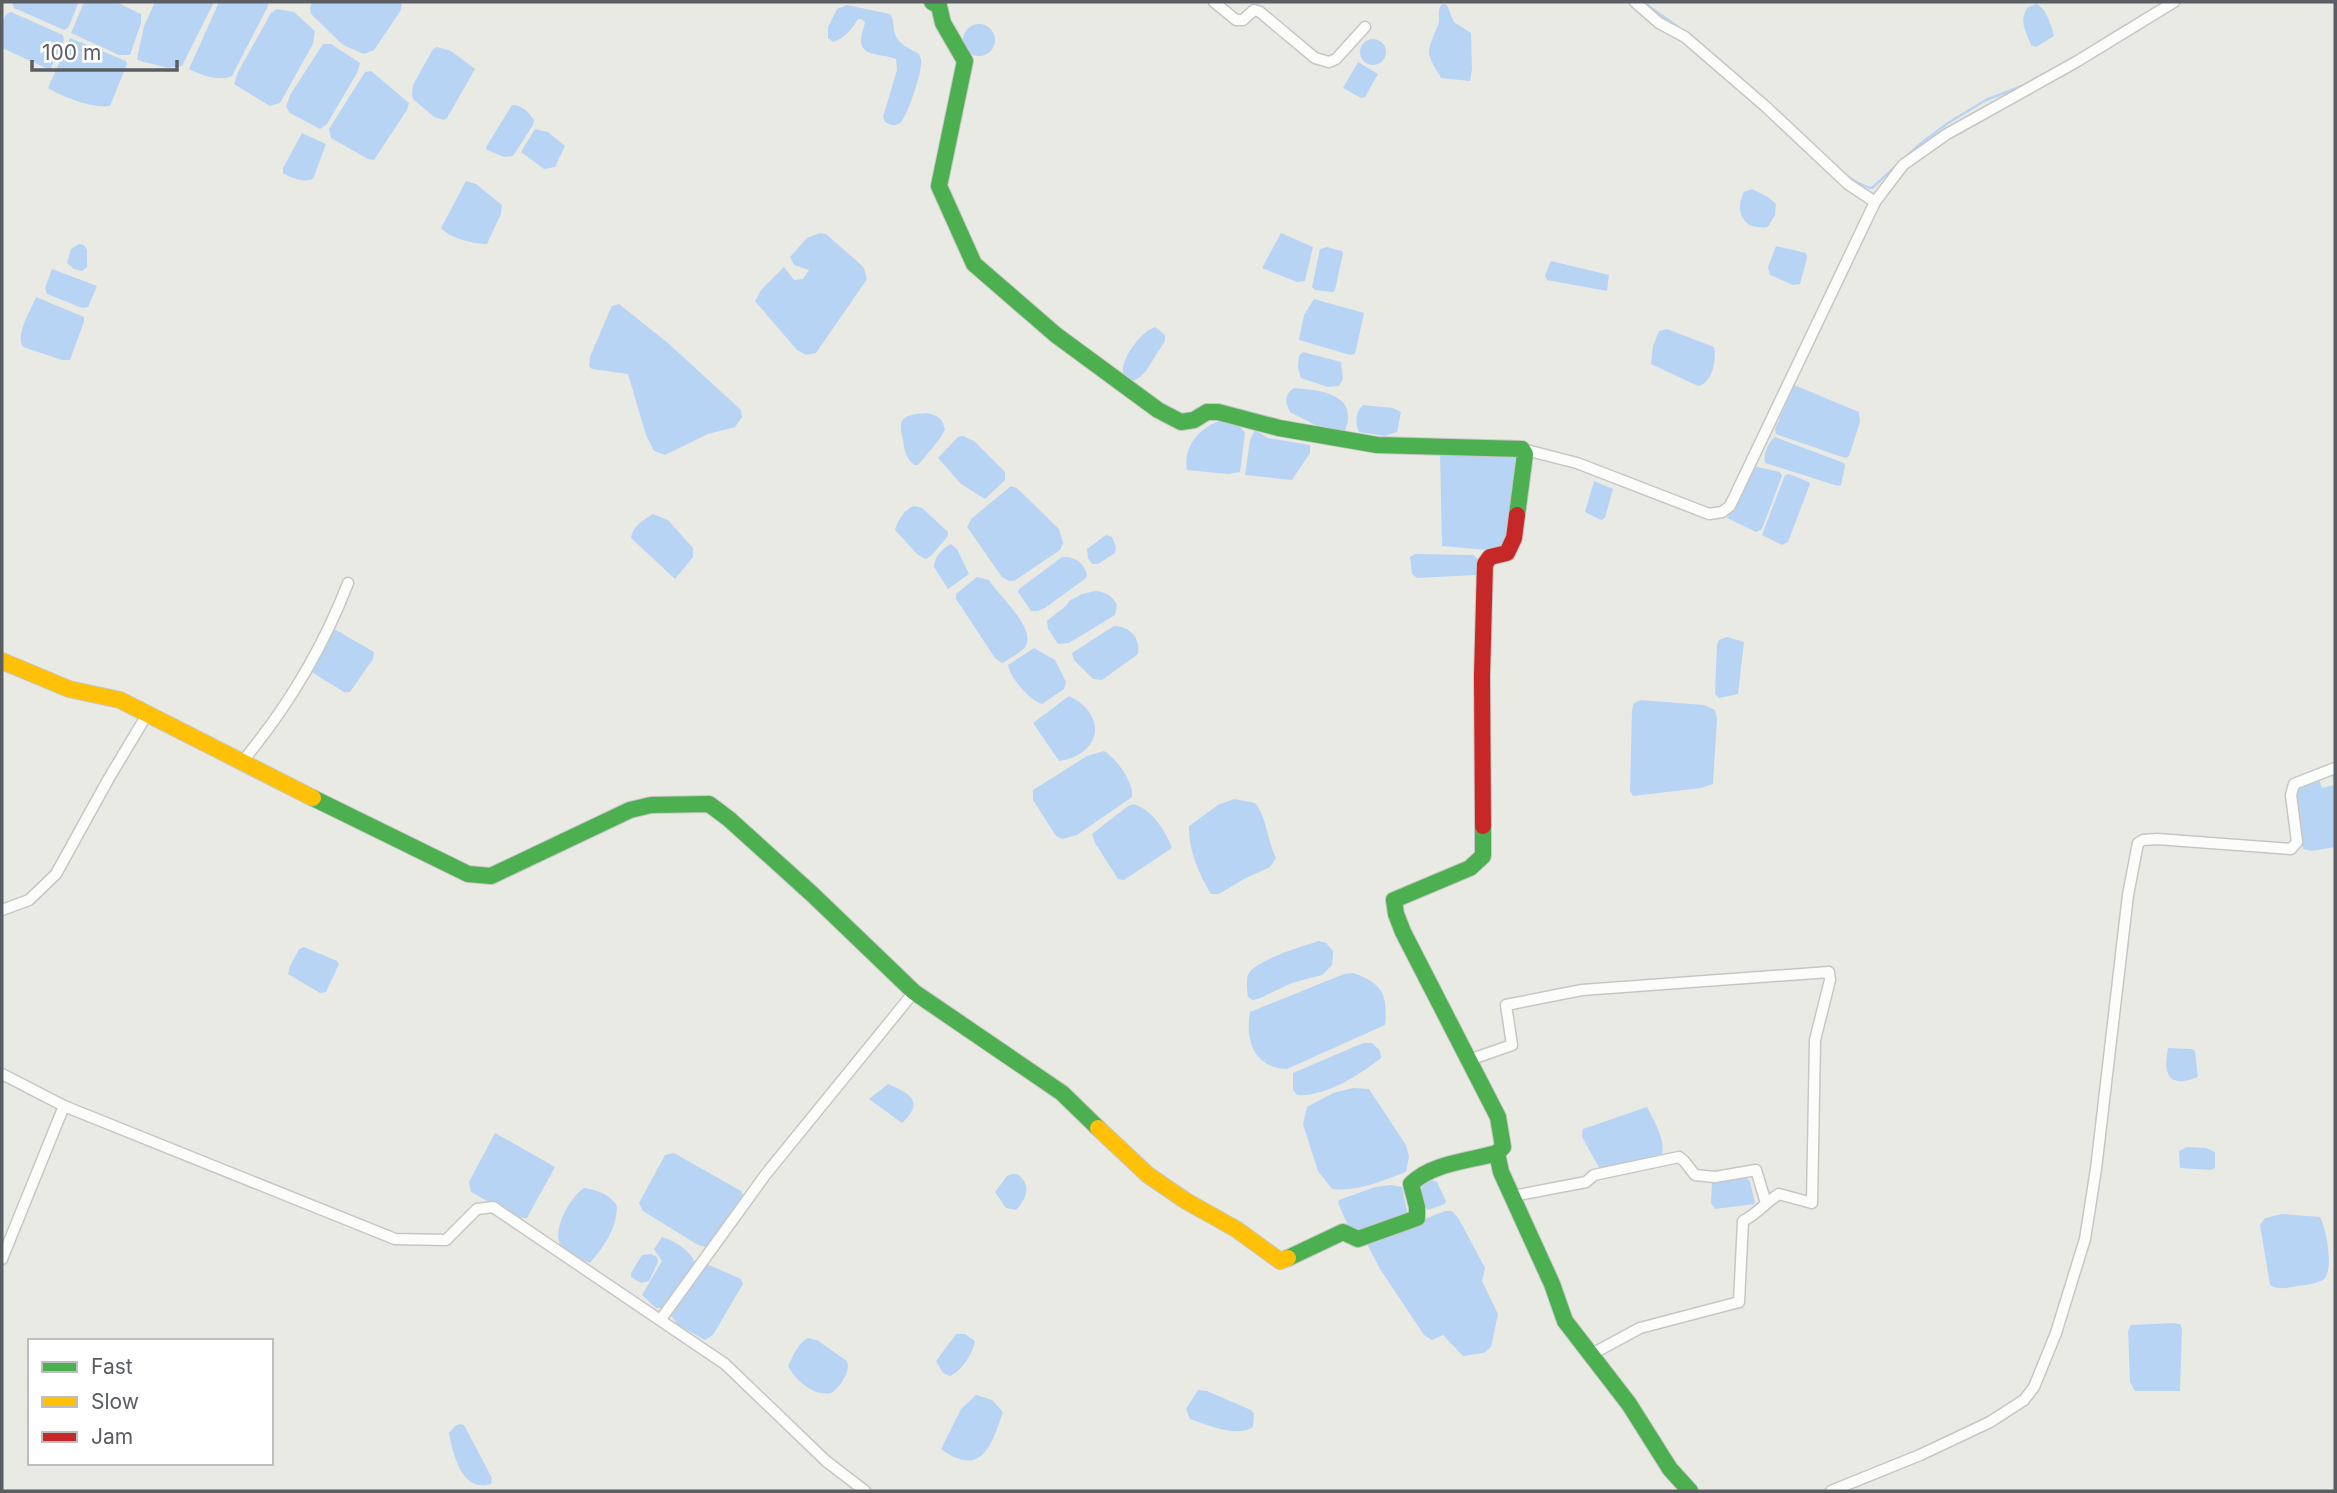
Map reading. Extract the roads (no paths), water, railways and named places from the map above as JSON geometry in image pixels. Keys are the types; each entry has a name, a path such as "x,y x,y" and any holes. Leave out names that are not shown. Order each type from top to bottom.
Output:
{"street":[{"path":"1214,2 1236,20 1243,20 1254,10 1260,12 1308,53 1324,61 1336,59 1365,27"},
{"path":"1635,2 1659,23 1685,37 1765,106 1848,184 1875,202"},
{"path":"937,3 943,23 965,61 939,186 974,264 1056,335 1158,410 1181,422 1194,420 1207,412 1218,412 1279,428 1377,445 1522,449 1577,463 1709,514 1722,512 1730,506 1875,202 1903,165 1947,134 2077,62 2175,2"},
{"path":"2,661 69,689 120,700 468,874 491,876 630,810 651,804 709,804 812,894 914,992 1062,1093 1148,1175 1186,1201 1236,1228 1280,1261 1343,1232 1358,1239 1417,1218 1411,1184 1415,1178 1428,1171 1497,1153 1503,1147 1498,1117 1403,932 1394,900 1470,867 1483,856 1482,676 1485,564 1490,557 1507,553 1514,538 1526,460 1522,449"},
{"path":"242,762 300,684 335,617 348,583"},
{"path":"2,910 29,900 56,874 148,713"},
{"path":"1830,1491 1920,1455 1990,1422 2024,1400 2034,1387 2056,1333 2085,1239 2096,1169 2128,895 2138,843 2157,839 2291,849 2297,842 2291,795 2294,784 2335,768"},
{"path":"1469,1060 1512,1045 1506,1005 1582,990 1829,972 1830,980 1815,1040 1812,1203 1779,1194 1758,1213 1743,1221 1739,1302 1640,1328 1590,1355"},
{"path":"661,1319 766,1174 914,992"},
{"path":"2,1074 64,1106 395,1239 446,1240 477,1209 494,1207 725,1364 826,1461 865,1491"},
{"path":"2,1259 64,1106"},
{"path":"1497,1153 1501,1172 1552,1284 1565,1321 1629,1404 1670,1469 1690,1491"},
{"path":"1513,1196 1586,1182 1594,1175 1679,1157 1695,1175 1715,1177 1756,1170 1766,1203"}],"water":[{"path":"12,2 79,2 68,28 64,30 14,8"},
{"path":"84,2 116,2 141,14 141,23 130,55 119,55 71,33"},
{"path":"155,2 214,2 182,66 168,68 137,59 144,26"},
{"path":"219,2 269,2 232,76 227,78 216,78 189,69"},
{"path":"312,2 402,3 401,10 374,50 364,54 343,45 311,14"},
{"path":"1442,4 1447,5 1454,22 1471,33 1470,81 1441,78 1430,57 1429,48 1438,25"},
{"path":"2037,4 2046,14 2054,36 2036,47 2031,45 2023,21 2028,7"},
{"path":"847,5 890,14 898,39 919,54 921,63 916,86 906,113 898,124 889,124 883,117 897,70 896,59 864,49 861,40 865,22 861,19 841,38 833,42 828,38 828,27 837,9"},
{"path":"277,9 294,12 315,31 313,44 280,103 270,106 234,84 271,13"},
{"path":"11,12 63,35 64,40 50,70 2,48 2,24 6,14"},
{"path":"979,24 991,28 995,40 991,52 979,56 967,52 963,40 967,28"},
{"path":"70,38 126,61 110,106 78,102 48,88"},
{"path":"1373,39 1382,43 1386,52 1382,61 1373,65 1364,61 1360,52 1364,43"},
{"path":"323,44 331,44 360,63 357,73 327,124 320,129 290,113 286,107 290,95"},
{"path":"437,47 451,51 475,69 444,120 434,117 413,99 412,94 413,85 433,49"},
{"path":"1358,62 1378,74 1365,97 1361,98 1343,88"},
{"path":"371,71 409,103 374,160 331,138 329,129 365,72"},
{"path":"512,105 522,108 534,120 513,156 504,157 487,150 486,147"},
{"path":"535,129 548,132 565,146 555,167 544,169 521,152"},
{"path":"302,133 326,144 313,179 309,180 297,179 283,173 283,168"},
{"path":"466,181 476,184 502,205 501,214 487,244 462,240 441,228"},
{"path":"1752,189 1776,204 1775,215 1768,227 1753,226 1743,219 1741,200 1744,192"},
{"path":"820,233 826,234 859,263 864,268 867,279 816,353 806,355 797,350 755,301 762,289 784,267 794,280 803,279 809,270 794,265 790,257 807,238"},
{"path":"1281,233 1313,247 1305,281 1297,282 1262,268"},
{"path":"79,244 84,245 87,250 87,267 82,271 67,263 71,249"},
{"path":"1776,246 1806,253 1800,284 1793,285 1770,275 1768,267"},
{"path":"1327,247 1343,253 1333,292 1315,290 1312,287 1320,249"},
{"path":"1551,261 1609,275 1607,291 1547,280 1545,275"},
{"path":"52,269 97,286 88,307 82,308 47,294 45,288"},
{"path":"36,297 84,317 70,360 62,360 23,347 22,329"},
{"path":"1314,299 1364,313 1355,354 1350,355 1299,340 1304,315"},
{"path":"619,304 668,343 741,410 742,417 735,427 708,434 665,455 654,451 646,435 628,374 592,369 589,366 590,357 610,310 612,306"},
{"path":"1155,327 1165,335 1165,341 1146,371 1133,381 1123,373 1125,360 1138,340"},
{"path":"1667,329 1714,347 1712,370 1703,384 1698,386 1651,364 1653,346 1659,331"},
{"path":"1303,352 1341,362 1343,379 1339,386 1328,387 1301,378 1298,368 1299,356"},
{"path":"1794,385 1859,412 1860,422 1849,456 1839,456 1776,434 1775,429"},
{"path":"1294,388 1327,393 1343,403 1348,420 1344,433 1331,433 1290,412 1286,399"},
{"path":"1363,405 1393,408 1401,412 1397,432 1385,436 1359,432 1358,411"},
{"path":"926,413 939,418 945,430 918,465 914,465 905,451 901,433 902,422 912,415"},
{"path":"1225,420 1240,427 1245,433 1240,472 1228,474 1187,470 1188,453 1196,438 1209,426"},
{"path":"1255,430 1268,438 1310,445 1310,453 1292,480 1245,475 1250,440"},
{"path":"963,436 974,441 1005,472 1005,480 985,499 961,484 938,458 958,437"},
{"path":"1775,437 1844,463 1841,485 1765,463 1767,449"},
{"path":"1440,454 1517,457 1509,542 1499,551 1442,546"},
{"path":"1753,466 1780,472 1782,476 1762,529 1756,532 1727,518"},
{"path":"1789,474 1810,484 1788,542 1782,545 1762,535 1785,475"},
{"path":"1594,481 1613,489 1605,518 1601,520 1585,512"},
{"path":"1011,486 1017,488 1059,529 1063,543 1060,550 1014,581 1002,577 967,527 972,518"},
{"path":"914,506 922,508 948,532 948,536 931,556 925,559 895,530 902,516"},
{"path":"653,514 668,520 693,548 693,557 675,579 631,538 636,527"},
{"path":"1106,535 1112,537 1115,553 1098,564 1092,564 1087,549"},
{"path":"951,544 957,549 969,574 948,589 934,567 939,554"},
{"path":"1415,554 1474,555 1480,562 1478,572 1476,575 1417,578 1412,574 1410,557"},
{"path":"1062,557 1078,561 1086,571 1086,578 1045,608 1031,611 1018,592 1019,589"},
{"path":"977,577 989,580 1015,612 1026,631 1028,640 1025,647 1002,663 995,658 956,599 956,594"},
{"path":"1095,591 1105,593 1113,599 1117,605 1115,615 1069,643 1058,644 1048,629 1047,621 1069,601"},
{"path":"1114,626 1133,634 1138,643 1138,654 1102,680 1093,679 1074,660 1072,653"},
{"path":"336,630 374,652 373,659 350,692 344,692 310,671 332,631"},
{"path":"1727,637 1744,642 1738,694 1719,698 1715,694 1717,645 1719,640"},
{"path":"1034,648 1055,660 1066,682 1064,689 1042,704 1021,688 1008,665"},
{"path":"1069,696 1090,713 1095,733 1092,742 1084,750 1074,757 1059,761 1033,723"},
{"path":"1640,700 1704,705 1715,710 1717,719 1713,784 1701,788 1633,796 1630,791 1632,710 1633,704"},
{"path":"1104,751 1123,771 1130,784 1132,797 1077,835 1062,839 1056,836 1033,800 1033,790 1087,756"},
{"path":"2335,774 2335,847 2312,851 2303,849 2294,802 2298,787 2319,779 2322,788 2334,785 2332,775"},
{"path":"1234,799 1255,803 1262,815 1276,858 1270,867 1219,894 1211,894 1195,861 1189,826 1218,805"},
{"path":"1134,804 1147,811 1157,822 1172,848 1124,880 1118,879 1092,834"},
{"path":"1319,941 1326,943 1333,951 1332,965 1322,975 1292,983 1258,999 1248,997 1247,977 1252,969 1280,954"},
{"path":"304,947 339,964 326,992 320,993 288,974 299,949"},
{"path":"1353,973 1371,981 1381,991 1385,1005 1385,1025 1287,1069 1267,1064 1259,1058 1249,1033 1250,1012 1344,974"},
{"path":"1363,1043 1372,1043 1380,1051 1381,1058 1331,1089 1308,1095 1297,1095 1293,1090 1293,1073"},
{"path":"2168,1048 2195,1051 2198,1077 2180,1081 2170,1077 2166,1065"},
{"path":"888,1084 912,1099 913,1109 902,1123 869,1099"},
{"path":"1353,1088 1369,1089 1406,1145 1409,1157 1406,1172 1360,1187 1332,1189 1318,1171 1303,1124 1307,1107 1333,1093"},
{"path":"1647,1107 1661,1137 1662,1156 1601,1171 1582,1137 1583,1129"},
{"path":"495,1133 555,1167 527,1218 518,1218 471,1192 469,1182"},
{"path":"2187,1147 2206,1148 2215,1152 2215,1168 2180,1168 2179,1151"},
{"path":"674,1153 741,1191 744,1197 711,1245 706,1247 698,1245 643,1211 639,1203 665,1155"},
{"path":"1012,1174 1022,1178 1026,1187 1023,1201 1016,1210 1006,1208 995,1192 1007,1176"},
{"path":"1746,1178 1750,1181 1755,1204 1715,1209 1711,1203 1712,1183"},
{"path":"1432,1180 1437,1182 1446,1201 1445,1204 1428,1210 1421,1190 1423,1183"},
{"path":"1375,1187 1402,1187 1408,1216 1377,1230 1351,1232 1339,1200"},
{"path":"584,1188 603,1193 617,1206 609,1237 590,1263 567,1252 561,1246 558,1232 563,1215"},
{"path":"1445,1211 1452,1211 1459,1219 1485,1268 1482,1281 1498,1314 1491,1347 1484,1353 1463,1356 1443,1335 1432,1340 1424,1335 1380,1269 1366,1242"},
{"path":"2282,1214 2320,1217 2327,1239 2329,1259 2327,1275 2323,1280 2286,1288 2270,1285 2260,1225 2265,1218"},
{"path":"662,1237 687,1251 695,1265 661,1308 656,1308 642,1295 662,1261 654,1249"},
{"path":"651,1254 657,1257 658,1262 649,1281 641,1283 631,1277 631,1273 642,1255"},
{"path":"705,1263 741,1279 743,1284 713,1335 705,1340 678,1325 670,1314"},
{"path":"2180,1324 2182,1329 2180,1391 2135,1391 2130,1382 2128,1331 2131,1325"},
{"path":"956,1334 965,1334 975,1341 966,1362 950,1376 943,1373 936,1361"},
{"path":"808,1338 817,1340 847,1361 846,1374 833,1392 813,1391 796,1377 788,1366 799,1346"},
{"path":"1198,1390 1207,1391 1251,1410 1254,1414 1253,1427 1231,1431 1190,1419 1186,1409"},
{"path":"976,1395 992,1400 1003,1412 989,1447 975,1459 966,1460 941,1449 961,1409"},
{"path":"460,1424 464,1425 492,1478 491,1484 473,1483 466,1478 456,1461 449,1433"}],"waterway":[{"path":"1643,2 1678,27"},
{"path":"2099,42 2126,25"},
{"path":"1774,108 1835,166 1860,184 1872,188 1920,144 1948,123 1986,100 2022,86 2051,70"}]}
